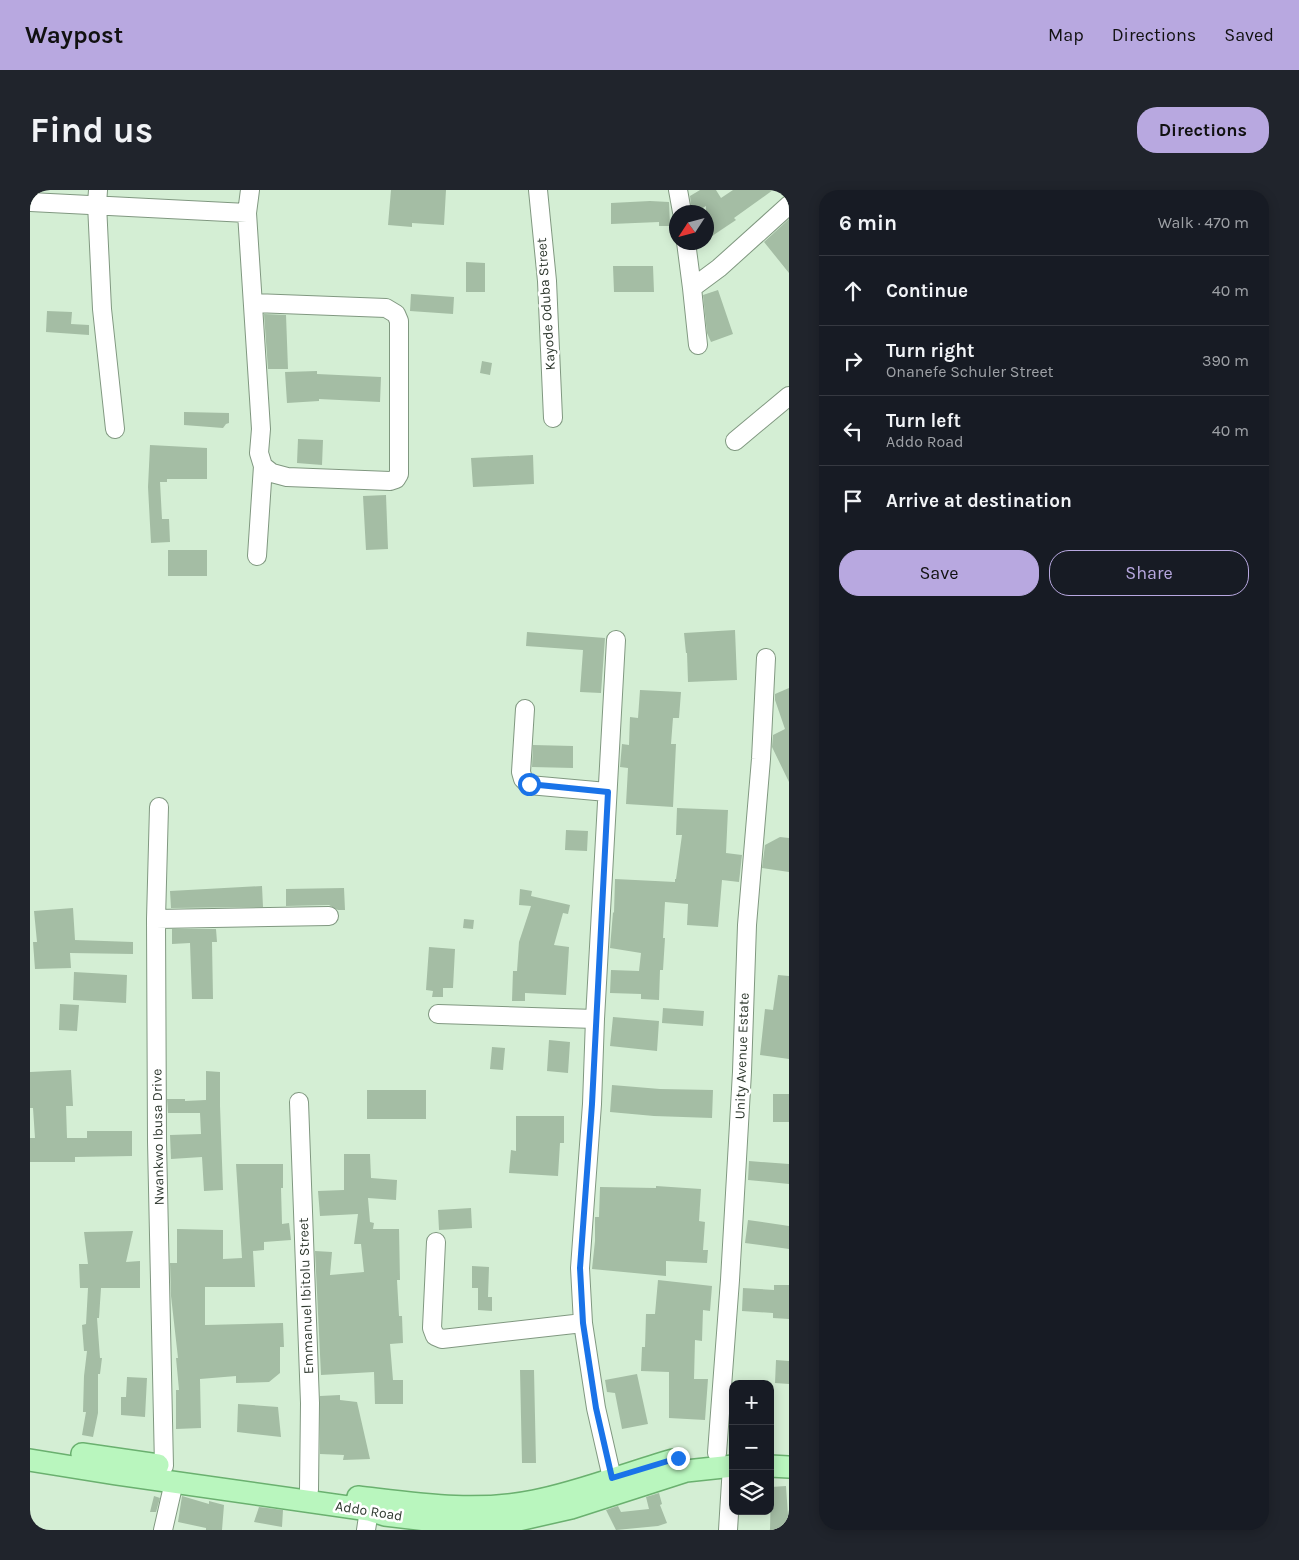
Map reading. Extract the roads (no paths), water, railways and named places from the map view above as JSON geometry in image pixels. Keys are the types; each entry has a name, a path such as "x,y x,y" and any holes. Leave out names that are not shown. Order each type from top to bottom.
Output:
{"main road":[{"name":"Addo Road","path":"30,1446 169,1474 368,1520 385,1515 471,1524 514,1521 571,1508 686,1470 728,1459"},
{"path":"774,1453 789,1454"},
{"name":"Addo Road","path":"30,1460 465,1508 534,1501 567,1493 678,1458 702,1454 728,1459"},
{"path":"774,1466 789,1467"}],"street":[{"path":"250,190 247,212 260,429 259,453 263,466 257,556"},
{"name":"Kayode Oduba Street","path":"538,190 547,281 553,418"},
{"path":"678,190 681,205"},
{"path":"30,202 97,197 247,212"},
{"path":"97,197 102,309 114,429"},
{"path":"692,288 719,268 789,205"},
{"path":"687,250 698,345"},
{"path":"253,303 386,308 396,314 399,321 399,474 396,479 390,481 287,477 272,473 263,466"},
{"path":"734,441 789,396"},
{"path":"612,1478 596,1408 583,1323 580,1268 592,1104 616,640"},
{"name":"Unity Avenue Estate","path":"728,1530 730,1280 742,1072 747,925 761,759 766,658"},
{"path":"525,710 521,772 523,779 529,784 608,792"},
{"name":"Nwankwo Ibusa Drive","path":"159,807 156,919 157,1142 169,1474 163,1530"},
{"path":"156,919 328,916"},
{"path":"438,1014 595,1018"},
{"name":"Emmanuel Ibitolu Street","path":"299,1102 310,1404 308,1490"},
{"path":"436,1242 432,1328 434,1336 442,1339 583,1323"}]}
